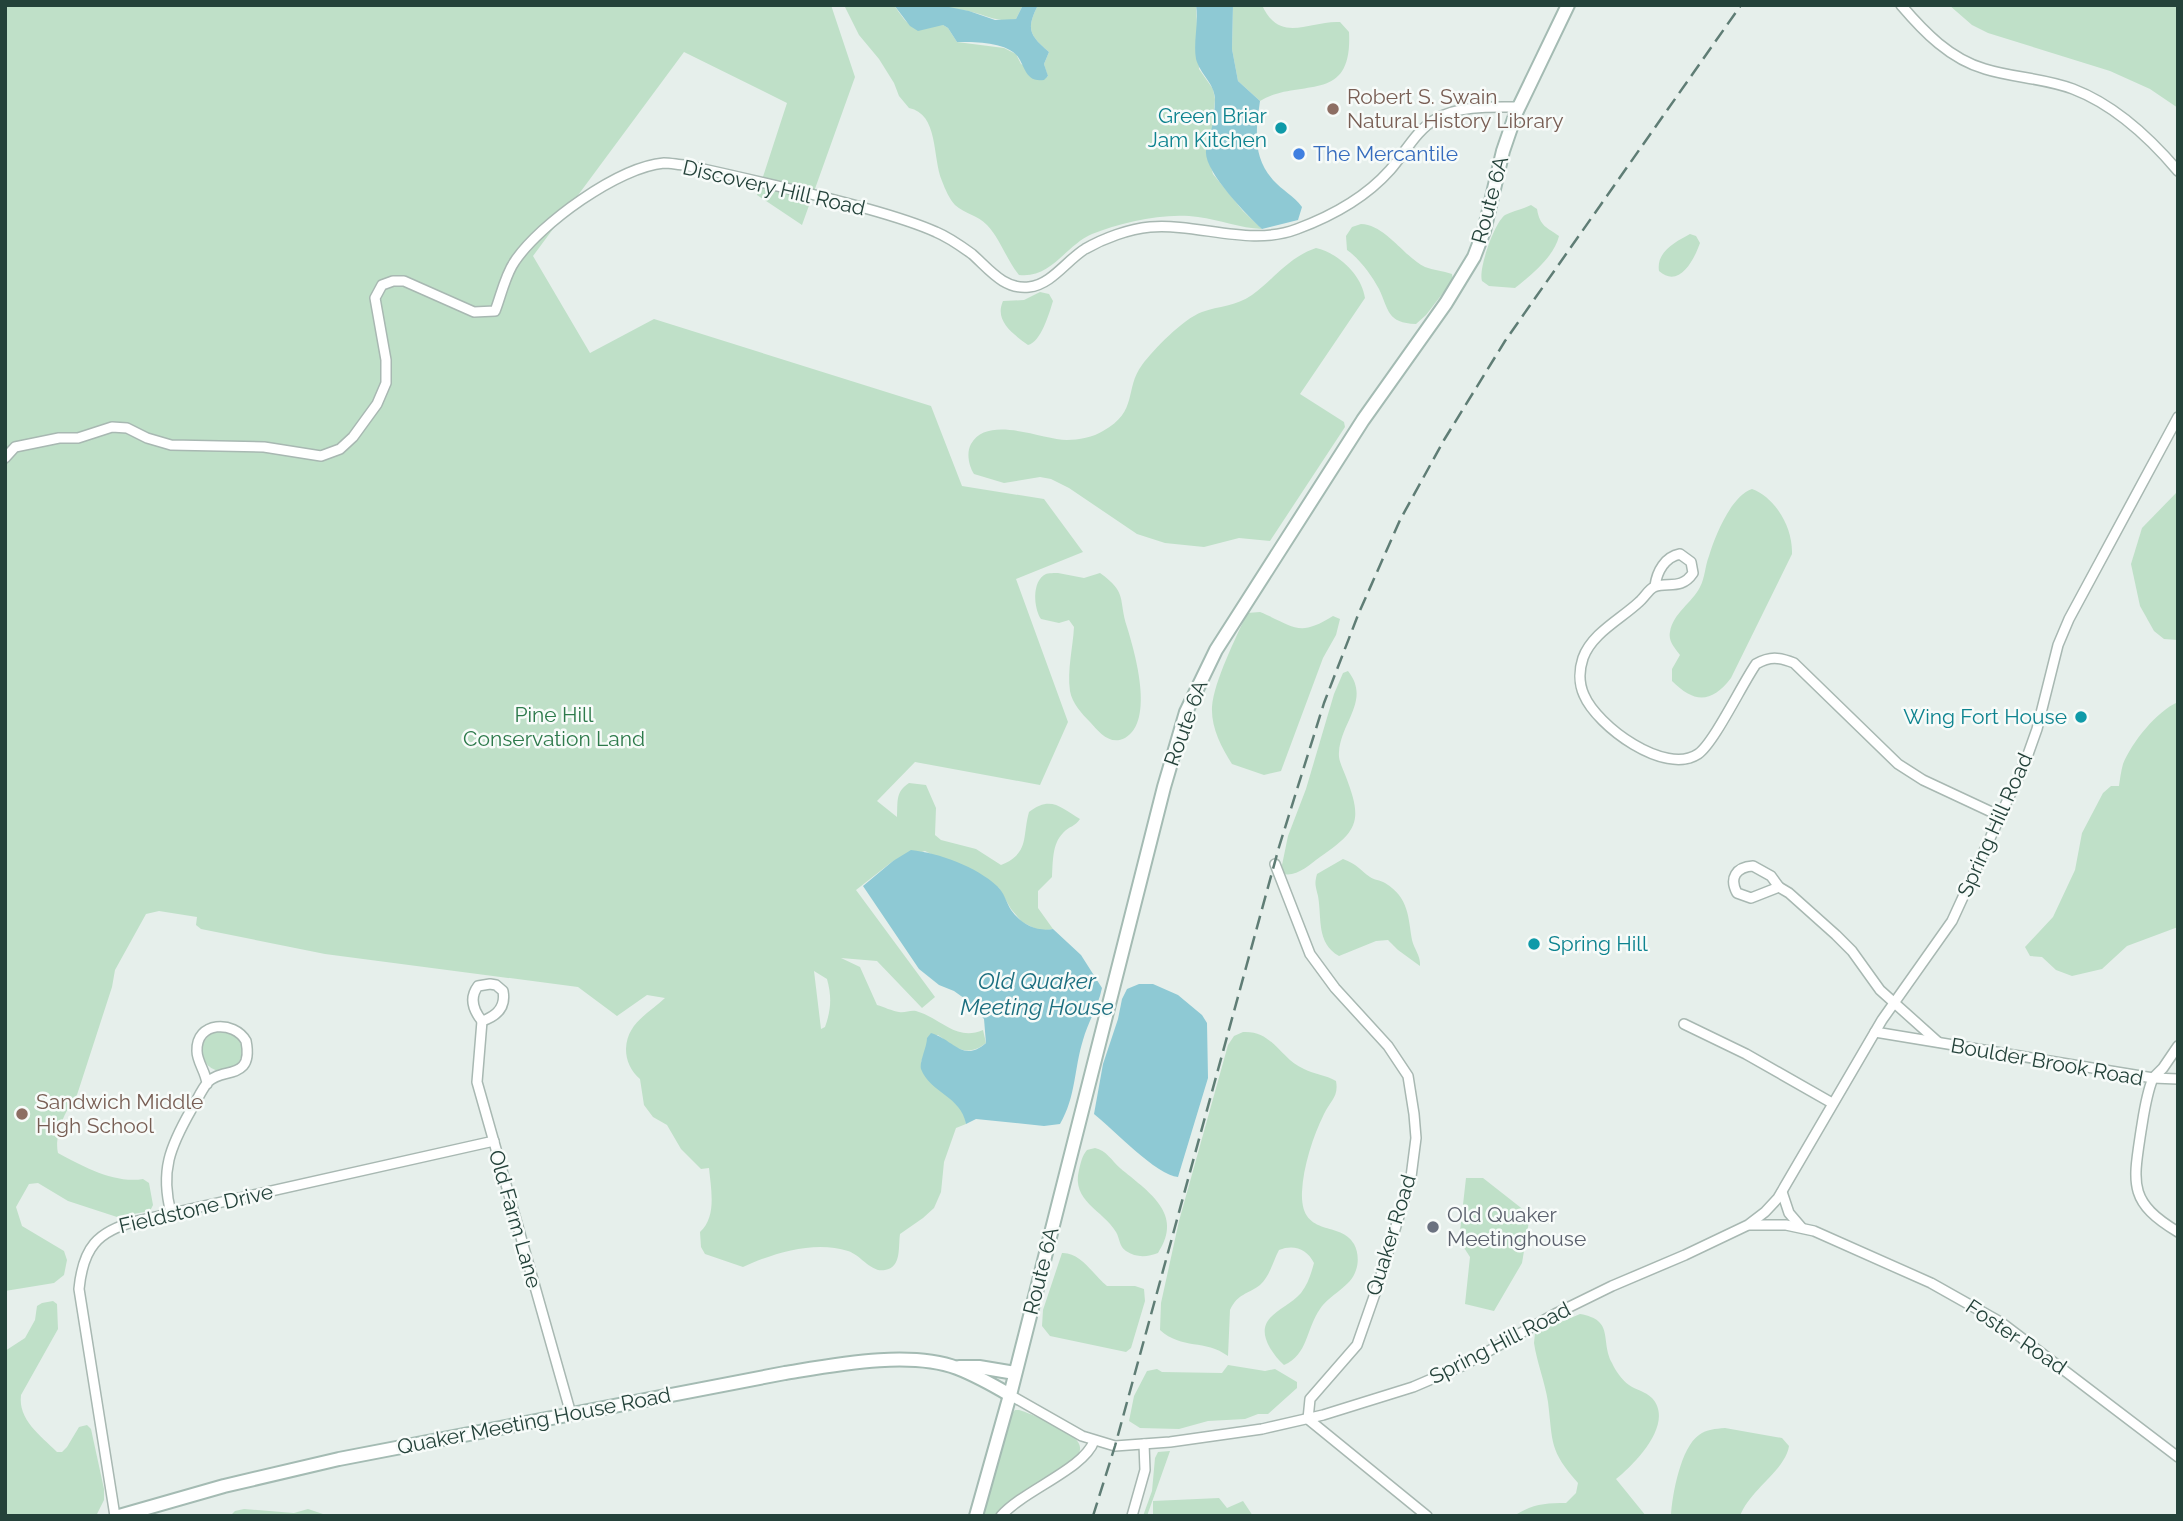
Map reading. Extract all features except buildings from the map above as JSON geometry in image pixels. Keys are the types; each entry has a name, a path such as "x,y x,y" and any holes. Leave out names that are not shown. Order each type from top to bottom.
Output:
{"main road":[{"name":"Route 6A","path":"976,1516 1010,1395 1142,873 1186,712 1207,666 1232,624 1363,420 1465,273 1484,231 1503,151 1519,107 1569,5"},
{"name":"Quaker Meeting House Road","path":"117,1516 298,1468 843,1364 904,1360 1015,1373"},
{"name":"Quaker Meeting House Road","path":"955,1367 1010,1395"}],"street":[{"path":"1901,5 1938,44 1972,65 2053,82 2098,101 2137,129 2178,171"},
{"name":"Discovery Hill Road","path":"5,458 15,447 59,438 78,438 112,427 127,428 147,439 172,445 264,447 321,456 340,449 353,437 377,404 386,383 386,360 375,298 382,285 404,281 474,312 495,311 513,263 545,226 631,172 665,163 685,165 841,201 919,224 943,235 972,254 993,276 1005,283 1028,288 1048,279 1086,248 1132,231 1184,227 1262,236 1295,230 1340,209 1371,188 1418,134 1436,118 1468,109 1519,107"},
{"name":"Spring Hill Road","path":"1010,1395 1094,1441 1115,1446 1221,1437 1308,1419 1390,1395 1462,1366 1555,1314 1748,1225 1765,1212 1782,1192 1875,1032 1952,921 2033,739 2058,645 2069,619 2178,417"},
{"path":"1654,586 1680,583 1689,579 1693,573 1691,562 1681,554 1670,557 1654,586 1642,600 1607,627 1589,646 1580,671 1582,687 1590,705 1614,729 1643,750 1660,758 1674,760 1696,755 1713,736 1756,664 1766,658 1780,657 1794,663 1898,764 1923,780 2000,816"},
{"name":"Quaker Road","path":"1275,864 1310,954 1335,988 1388,1046 1408,1076 1416,1138 1411,1177 1357,1345 1310,1399 1308,1419"},
{"name":"Boulder Brook Road","path":"1779,887 1758,897 1743,897 1732,884 1739,869 1753,866 1771,876 1779,887 1836,935 1894,1004 1938,1042"},
{"name":"Old Farm Lane","path":"482,1021 477,1082 570,1414"},
{"path":"1684,1024 1746,1054 1832,1103"},
{"path":"172,1213 166,1186 168,1159 187,1119 207,1084 239,1069 247,1058 246,1041 234,1029 218,1026 205,1032 200,1039 197,1054 207,1084"},
{"name":"Boulder Brook Road","path":"1875,1032 2153,1078 2148,1092 2136,1167 2136,1185 2151,1214 2178,1233"},
{"path":"2153,1078 2178,1046"},
{"path":"2153,1078 2178,1080"},
{"name":"Fieldstone Drive","path":"117,1516 79,1289 80,1272 92,1244 117,1226 494,1141"},
{"path":"1782,1192 1788,1213 1801,1227"},
{"name":"Foster Road","path":"1748,1225 1771,1224 1815,1231 1931,1283 2002,1323 2178,1457"},
{"path":"1308,1419 1427,1516"},
{"path":"1001,1516 1016,1501 1086,1456 1094,1441"},
{"path":"1132,1516 1145,1470 1144,1444"}],"green space":[{"name":"Pine Hill Conservation Land","path":"5,5 831,5 855,77 802,225 757,195 787,103 684,52 533,256 590,353 654,319 931,406 962,486 1044,499 1083,552 1016,579 1068,722 1040,785 915,762 877,801 897,817 901,790 909,783 926,785 936,808 935,835 941,840 976,849 1001,865 1021,850 1029,812 1037,807 1044,804 1056,805 1080,819 1059,837 1052,877 1038,891 1038,908 1053,929 1040,931 1022,922 999,888 925,851 893,861 856,890 935,997 922,1008 877,961 841,958 860,967 877,1005 899,1012 916,1011 965,1033 983,1030 986,1043 973,1050 961,1050 938,1035 927,1038 927,1048 921,1062 926,1076 964,1111 966,1124 956,1128 944,1162 941,1192 934,1208 900,1234 897,1261 885,1270 875,1269 853,1253 835,1248 794,1250 743,1267 705,1254 701,1247 700,1232 711,1211 709,1168 701,1169 681,1149 667,1125 653,1117 644,1105 640,1079 630,1066 626,1053 627,1040 634,1026 665,998 647,995 617,1016 578,987 325,954 201,929 196,925 197,917 159,911 146,914 115,970 76,1098 61,1124 57,1147 58,1153 99,1173 121,1179 143,1179 149,1183 153,1205 150,1211 117,1217 68,1201 38,1183 29,1184 16,1207 22,1226 64,1251 67,1260 64,1275 54,1283 5,1291","holes":["814,971 827,979 830,1009 825,1027 821,1029"]},
{"path":"844,5 894,5 910,25 943,25 957,42 1004,48 1016,54 1021,64 1048,77 1044,64 1049,52 1037,41 1031,26 1038,5 1196,5 1199,69 1213,89 1215,99 1212,132 1206,149 1213,174 1243,211 1262,229 1185,216 1144,219 1092,234 1049,267 1030,275 1019,275 987,225 951,200 939,171 930,127 919,112 909,108 899,96 879,59 859,35"},
{"path":"939,5 1023,5 1016,19 1004,20"},
{"path":"1233,5 1262,5 1269,17 1287,27 1340,22 1349,32 1348,55 1342,71 1333,80 1321,85 1275,94 1260,101 1238,81 1232,49"},
{"path":"1949,5 2178,5 2178,108 2150,89 2110,71 1988,33 1972,25"},
{"path":"1531,205 1537,209 1545,226 1559,236 1556,244 1541,265 1515,288 1489,286 1482,281 1481,275 1496,227 1505,215"},
{"path":"1361,224 1386,235 1425,267 1452,274 1453,280 1416,324 1399,321 1390,314 1373,279 1347,250 1346,236 1352,227"},
{"path":"1690,234 1696,236 1700,243 1690,264 1679,275 1666,276 1659,271 1660,258 1673,244"},
{"path":"1316,248 1333,255 1348,266 1359,281 1365,298 1300,394 1344,422 1345,427 1270,541 1239,538 1204,547 1165,543 1137,534 1069,488 1051,479 1040,477 1004,483 974,474 969,448 979,435 990,431 1016,431 1067,440 1086,438 1103,431 1122,416 1142,365 1178,328 1202,312 1246,299 1290,263"},
{"path":"1040,292 1049,294 1053,301 1041,333 1028,345 1006,326 1001,308 1003,301 1024,300"},
{"path":"1752,489 1769,499 1781,515 1790,534 1792,554 1731,678 1716,693 1702,698 1695,697 1672,681 1672,669 1680,655 1672,644 1670,632 1679,614 1700,587 1725,518 1737,500"},
{"path":"2178,491 2178,640 2164,639 2154,631 2140,606 2131,564 2142,528"},
{"path":"1058,573 1084,578 1100,573 1115,586 1121,597 1138,669 1141,702 1134,729 1120,740 1105,737 1073,700 1069,675 1074,627 1069,620 1059,623 1041,619 1037,609 1038,583 1047,574"},
{"path":"1260,612 1296,628 1312,627 1333,616 1340,619 1281,771 1264,775 1232,764 1218,737 1212,714 1217,685 1247,613"},
{"path":"1348,671 1357,692 1339,755 1354,804 1354,824 1342,840 1307,867 1293,874 1283,874 1282,865 1288,836 1306,789 1334,694 1343,673"},
{"path":"2178,702 2178,927 2127,946 2102,969 2072,976 2056,970 2042,957 2030,956 2025,947 2053,917 2075,870 2082,833 2103,793 2111,786 2119,786 2123,764 2132,746 2162,712"},
{"path":"1343,859 1372,878 1385,883 1399,895 1406,908 1420,966 1388,940 1376,941 1339,956 1332,951 1321,929 1316,877"},
{"path":"222,1031 236,1037 242,1051 236,1065 222,1071 208,1065 202,1051 208,1037"},
{"path":"1243,1032 1269,1040 1296,1064 1336,1081 1337,1086 1306,1162 1303,1207 1307,1217 1314,1223 1348,1237 1356,1250 1357,1267 1345,1286 1320,1309 1298,1355 1284,1365 1270,1348 1265,1329 1272,1316 1294,1300 1307,1282 1314,1263 1308,1254 1300,1249 1279,1250 1269,1273 1260,1285 1233,1304 1230,1310 1228,1356 1211,1348 1177,1340 1160,1330 1161,1303 1179,1221 1228,1045 1234,1036"},
{"path":"1095,1148 1106,1153 1159,1204 1167,1226 1165,1239 1158,1253 1142,1256 1126,1251 1110,1224 1084,1197 1078,1181 1079,1170 1085,1152"},
{"path":"1466,1178 1483,1178 1530,1215 1522,1263 1494,1311 1465,1304 1470,1257 1459,1240"},
{"path":"1062,1253 1081,1260 1107,1286 1135,1286 1144,1289 1145,1301 1131,1348 1126,1352 1050,1336 1042,1326 1043,1310"},
{"path":"53,1301 57,1304 58,1329 21,1395 23,1412 32,1426 57,1452 62,1452 67,1447 79,1427 87,1425 91,1429 104,1500 96,1516 5,1516 5,1351 25,1338 35,1320 37,1306"},
{"path":"1580,1314 1598,1321 1605,1332 1609,1355 1617,1372 1629,1385 1652,1398 1658,1408 1659,1419 1650,1442 1633,1464 1616,1479 1646,1516 1514,1516 1539,1505 1566,1503 1576,1493 1578,1483 1554,1446 1547,1395 1534,1343 1535,1333"},
{"path":"1228,1365 1265,1371 1275,1369 1297,1382 1297,1388 1268,1414 1258,1414 1245,1419 1208,1421 1179,1429 1140,1428 1129,1421 1134,1396 1147,1371 1157,1369 1162,1372 1222,1373"},
{"path":"1019,1410 1068,1433 1078,1442 1079,1452 1073,1462 1014,1498 997,1516 983,1516 1011,1414"},
{"path":"1725,1428 1782,1438 1789,1446 1786,1455 1751,1497 1740,1516 1671,1516 1673,1496 1687,1450 1702,1433"},
{"path":"1170,1451 1147,1516 1143,1516 1152,1491 1155,1458 1158,1452"},
{"path":"1219,1498 1227,1508 1243,1501 1253,1516 1153,1516 1153,1501"},
{"path":"244,1509 294,1513 308,1509 329,1516 230,1516 235,1511"}],"water":[{"path":"894,5 939,5 995,20 1016,19 1023,5 1038,5 1031,26 1037,41 1049,52 1044,64 1048,76 1044,80 1032,78 1017,56 1001,46 957,42 943,25 918,31 910,26"},
{"path":"1196,5 1233,5 1232,49 1238,81 1260,101 1257,142 1262,162 1273,180 1302,207 1298,220 1262,229 1219,181 1207,160 1206,151 1215,98 1196,59"},
{"name":"Old Quaker Meeting House","path":"911,850 957,862 989,879 999,888 1019,919 1035,928 1053,929 1081,955 1102,988 1083,1040 1072,1093 1060,1124 1044,1126 976,1119 966,1124 958,1107 925,1077 921,1062 927,1038 931,1033 965,1050 978,1049 986,1043 984,1019 968,1001 939,985 919,969 863,886"},
{"path":"1139,984 1153,984 1178,995 1202,1015 1207,1023 1208,1078 1178,1177 1169,1175 1147,1161 1094,1114 1103,1064 1122,999 1127,989"}],"railway":[{"path":"1093,1516 1115,1446 1279,847 1324,703 1358,615 1400,520 1444,440 1505,341 1741,5"}],"place":[{"name":"Robert S. Swain Natural History Library","path":"1333,109"},
{"name":"Green Briar Jam Kitchen","path":"1281,128"},
{"name":"The Mercantile","path":"1299,154"},
{"name":"Wing Fort House","path":"2081,717"},
{"name":"Spring Hill","path":"1534,944"},
{"name":"Sandwich Middle High School","path":"22,1114"},
{"name":"Old Quaker Meetinghouse","path":"1433,1227"}]}
